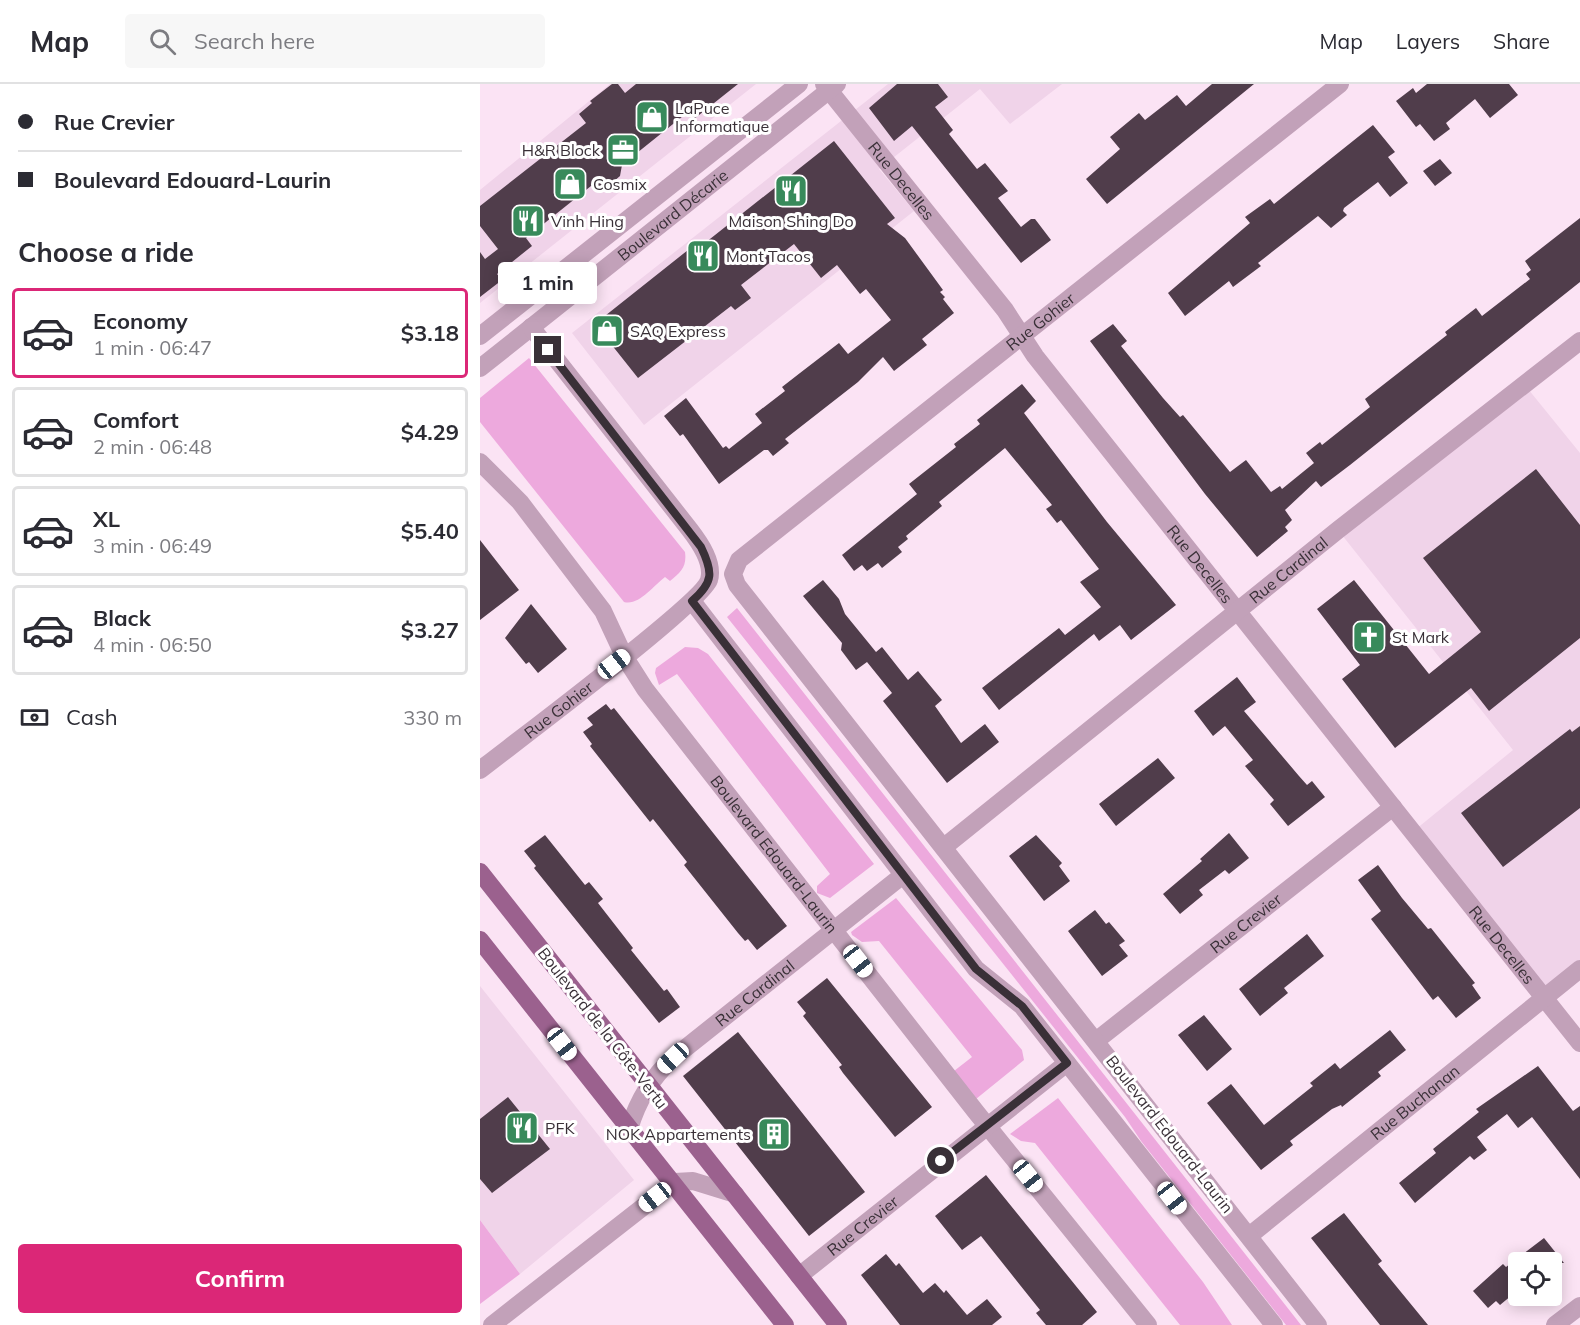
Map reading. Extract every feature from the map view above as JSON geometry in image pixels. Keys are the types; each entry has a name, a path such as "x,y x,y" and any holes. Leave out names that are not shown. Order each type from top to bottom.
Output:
{"main road":[{"name":"Boulevard de la Côte-Vertu","path":"480,872 838,1325"},
{"path":"480,940 785,1325"}],"street":[{"name":"Boulevard Décarie","path":"480,336 799,84"},
{"name":"Rue Gohier","path":"736,567 1022,335 1340,84"},
{"name":"Boulevard Décarie","path":"480,368 830,86"},
{"name":"Rue Decelles","path":"830,86 1238,612 1580,1043"},
{"path":"531,327 696,537 709,565 710,576 703,591 692,601 976,969 1022,1006 1274,1325"},
{"name":"Rue Cardinal","path":"944,847 1338,530 1580,341"},
{"name":"Boulevard Edouard-Laurin","path":"480,462 520,502 593,597 603,611 624,656 645,689 1142,1323"},
{"name":"Boulevard Edouard-Laurin","path":"736,567 737,585 1097,1040 1318,1325"},
{"name":"Rue Gohier","path":"480,770 692,601"},
{"name":"Rue Crevier","path":"1097,1040 1393,807"},
{"name":"Rue Cardinal","path":"629,1129 637,1105 649,1084 673,1058 903,875"},
{"name":"Rue Buchanan","path":"1249,1236 1580,969"},
{"name":"Rue Crevier","path":"800,1276 986,1124 1067,1063"},
{"path":"492,1325 679,1180 693,1181 735,1194"},
{"path":"1245,1290 1262,1325"},
{"path":"1555,1325 1580,1306"}],"shaded area":[{"path":"610,84 756,84 480,303 480,190"},
{"path":"888,84 1062,84 1010,124 980,89 879,169 914,211 644,425 572,333"},
{"path":"529,358 685,552 684,565 677,575 670,581 665,577 635,601 624,602 480,422 480,398"},
{"path":"1524,384 1580,453 1580,969 1544,997 1410,834 1513,750 1338,530"},
{"path":"737,608 1301,1325 1286,1325 1141,1141 1125,1117 727,617"},
{"path":"685,647 698,648 708,654 874,864 830,898 817,893 817,886 830,874 677,674 659,685 655,673 656,668"},
{"path":"896,898 1022,1050 1024,1060 976,1099 954,1071 972,1057 879,941 862,942 852,935 851,932"},
{"path":"480,986 634,1180 520,1274 480,1220"},
{"path":"1058,1098 1203,1282 1232,1325 1180,1325 1035,1143 1021,1141 1010,1134"},
{"path":"480,1220 520,1274 480,1304"}],"building":[{"path":"612,84 618,84 625,93 636,84 738,84 694,119 688,112 622,165 620,176 606,188 591,186 526,238 532,246 497,274 502,280 480,297 480,252 485,259 498,249 480,226 480,206 586,123 579,114 592,103 590,101"},
{"path":"897,84 938,84 948,97 935,107 953,130 949,134 977,169 985,163 1008,191 998,198 1021,227 1031,219 1035,219 1051,240 1021,263 912,126 894,141 869,108"},
{"path":"1212,84 1254,84 1107,204 1086,179 1120,149 1110,137 1139,113 1145,120 1177,95 1186,106"},
{"path":"1427,84 1509,84 1518,95 1490,118 1475,99 1446,123 1450,129 1434,141 1420,124 1416,127 1396,101 1413,88 1416,93"},
{"path":"1373,125 1395,152 1388,157 1408,183 1390,197 1378,182 1344,208 1343,211 1347,215 1331,228 1318,216 1258,263 1261,266 1233,287 1229,281 1185,316 1168,293 1250,223 1245,217 1270,199 1274,204"},
{"path":"834,141 895,218 887,224 905,238 943,290 940,292 945,297 943,299 954,313 922,339 927,345 894,371 883,357 858,382 785,439 789,443 773,456 768,450 764,450 719,484 683,434 680,436 664,416 686,398 723,448 726,446 729,449 762,423 755,414 785,391 782,387 839,343 848,354 891,320 866,289 860,294 837,265 821,278 794,244 741,285 751,298 735,310 731,306 638,378 611,344 607,347 591,327 688,250 691,254"},
{"path":"1440,159 1452,173 1435,186 1423,171"},
{"path":"1580,218 1580,282 1321,487 1316,481 1285,510 1292,520 1285,527 1288,531 1257,557 1205,494 1090,341 1113,324 1127,341 1121,346 1163,398 1180,417 1183,415 1230,472 1246,460 1271,492 1280,486 1282,489 1314,463 1306,453 1320,442 1322,445 1370,407 1365,399 1447,335 1445,332 1476,308 1482,316 1530,279 1526,274 1531,270 1525,261"},
{"path":"1022,384 1036,401 1024,413 1107,522 1176,605 1131,640 1120,625 1099,641 1094,634 999,710 982,688 1059,628 1065,635 1101,607 1080,582 1099,569 1061,520 1057,523 1046,509 1052,505 1005,448 939,502 942,506 906,536 908,539 898,547 902,552 882,568 878,563 867,571 862,565 854,571 842,555 917,494 909,484 956,447 954,444 980,424 977,420"},
{"path":"1536,469 1580,525 1580,638 1489,711 1471,688 1395,748 1342,679 1360,665 1317,609 1354,580 1429,674 1481,632 1423,558"},
{"path":"480,540 519,590 480,620"},
{"path":"823,580 839,599 845,614 876,652 882,647 908,680 918,671 942,700 935,706 961,743 985,724 999,742 947,783 883,701 892,693 867,662 856,670 841,650 842,643 803,596"},
{"path":"531,604 567,649 538,673 529,662 526,664 505,638"},
{"path":"1237,677 1256,702 1244,711 1307,785 1312,781 1325,797 1288,826 1270,804 1274,800 1245,766 1253,760 1225,726 1213,736 1194,711"},
{"path":"606,704 611,710 614,708 787,926 757,950 748,939 745,941 738,933 684,865 687,862 653,819 650,822 590,746 592,744 583,732 593,725 587,718"},
{"path":"1580,726 1580,808 1503,867 1461,813 1570,729 1572,732"},
{"path":"1158,758 1175,778 1116,826 1099,804"},
{"path":"1229,833 1249,858 1229,874 1225,870 1199,890 1203,895 1180,914 1163,894 1202,861 1200,859"},
{"path":"545,835 585,885 589,882 603,899 598,903 633,948 631,950 664,991 667,989 680,1007 659,1023 534,868 536,866 524,851"},
{"path":"1036,835 1062,863 1059,866 1070,881 1044,901 1009,856"},
{"path":"1378,865 1402,898 1428,929 1431,928 1475,983 1472,985 1481,998 1456,1018 1438,996 1433,1000 1371,919 1381,911 1358,880"},
{"path":"1095,910 1106,924 1109,922 1125,941 1119,945 1128,956 1102,976 1068,931"},
{"path":"1307,934 1324,956 1284,988 1288,993 1260,1016 1239,989"},
{"path":"827,978 932,1107 895,1137 843,1073 839,1067 842,1065 803,1016 806,1013 797,1002"},
{"path":"1204,1015 1232,1049 1207,1071 1178,1035"},
{"path":"1390,1030 1406,1050 1378,1072 1381,1076 1342,1107 1341,1105 1332,1109 1290,1141 1293,1145 1261,1170 1207,1103 1231,1084 1264,1125 1313,1086 1310,1083 1335,1063 1340,1069"},
{"name":"NOK Appartements","path":"738,1032 865,1192 809,1236 683,1076"},
{"path":"1538,1066 1573,1111 1580,1106 1580,1179 1532,1117 1518,1128 1507,1114 1477,1137 1487,1150 1474,1160 1470,1156 1415,1203 1399,1183 1436,1153 1433,1149 1479,1112 1476,1109"},
{"path":"508,1097 550,1149 492,1193 480,1179 480,1119"},
{"path":"986,1175 1097,1312 1082,1325 1046,1325 1036,1313 1040,1310 981,1236 962,1250 935,1216"},
{"path":"1344,1213 1382,1261 1378,1264 1428,1325 1380,1325 1311,1238"},
{"path":"1544,1238 1555,1252 1526,1252"},
{"path":"886,1254 896,1266 899,1263 923,1293 935,1283 944,1293 946,1290 967,1315 987,1299 1002,1317 992,1325 900,1325 861,1275"},
{"path":"1503,1264 1506,1267 1508,1265 1508,1298 1500,1305 1496,1301 1488,1308 1473,1291"}],"place":[{"name":"LaPuce Informatique","path":"652,117"},
{"name":"H&R Block","path":"623,150"},
{"name":"Cosmix","path":"570,184"},
{"name":"Maison Shing Do","path":"791,191"},
{"name":"Vinh Hing","path":"528,221"},
{"name":"Mont Tacos","path":"703,256"},
{"name":"SAQ Express","path":"607,331"},
{"name":"St Mark","path":"1369,637"},
{"name":"PFK","path":"522,1128"},
{"name":"NOK Appartements","path":"774,1134"}],"route":[{"path":"548,350 696,537 709,565 710,576 703,591 692,601 708,623 976,969 1015,998 1067,1063 941,1161"}]}
